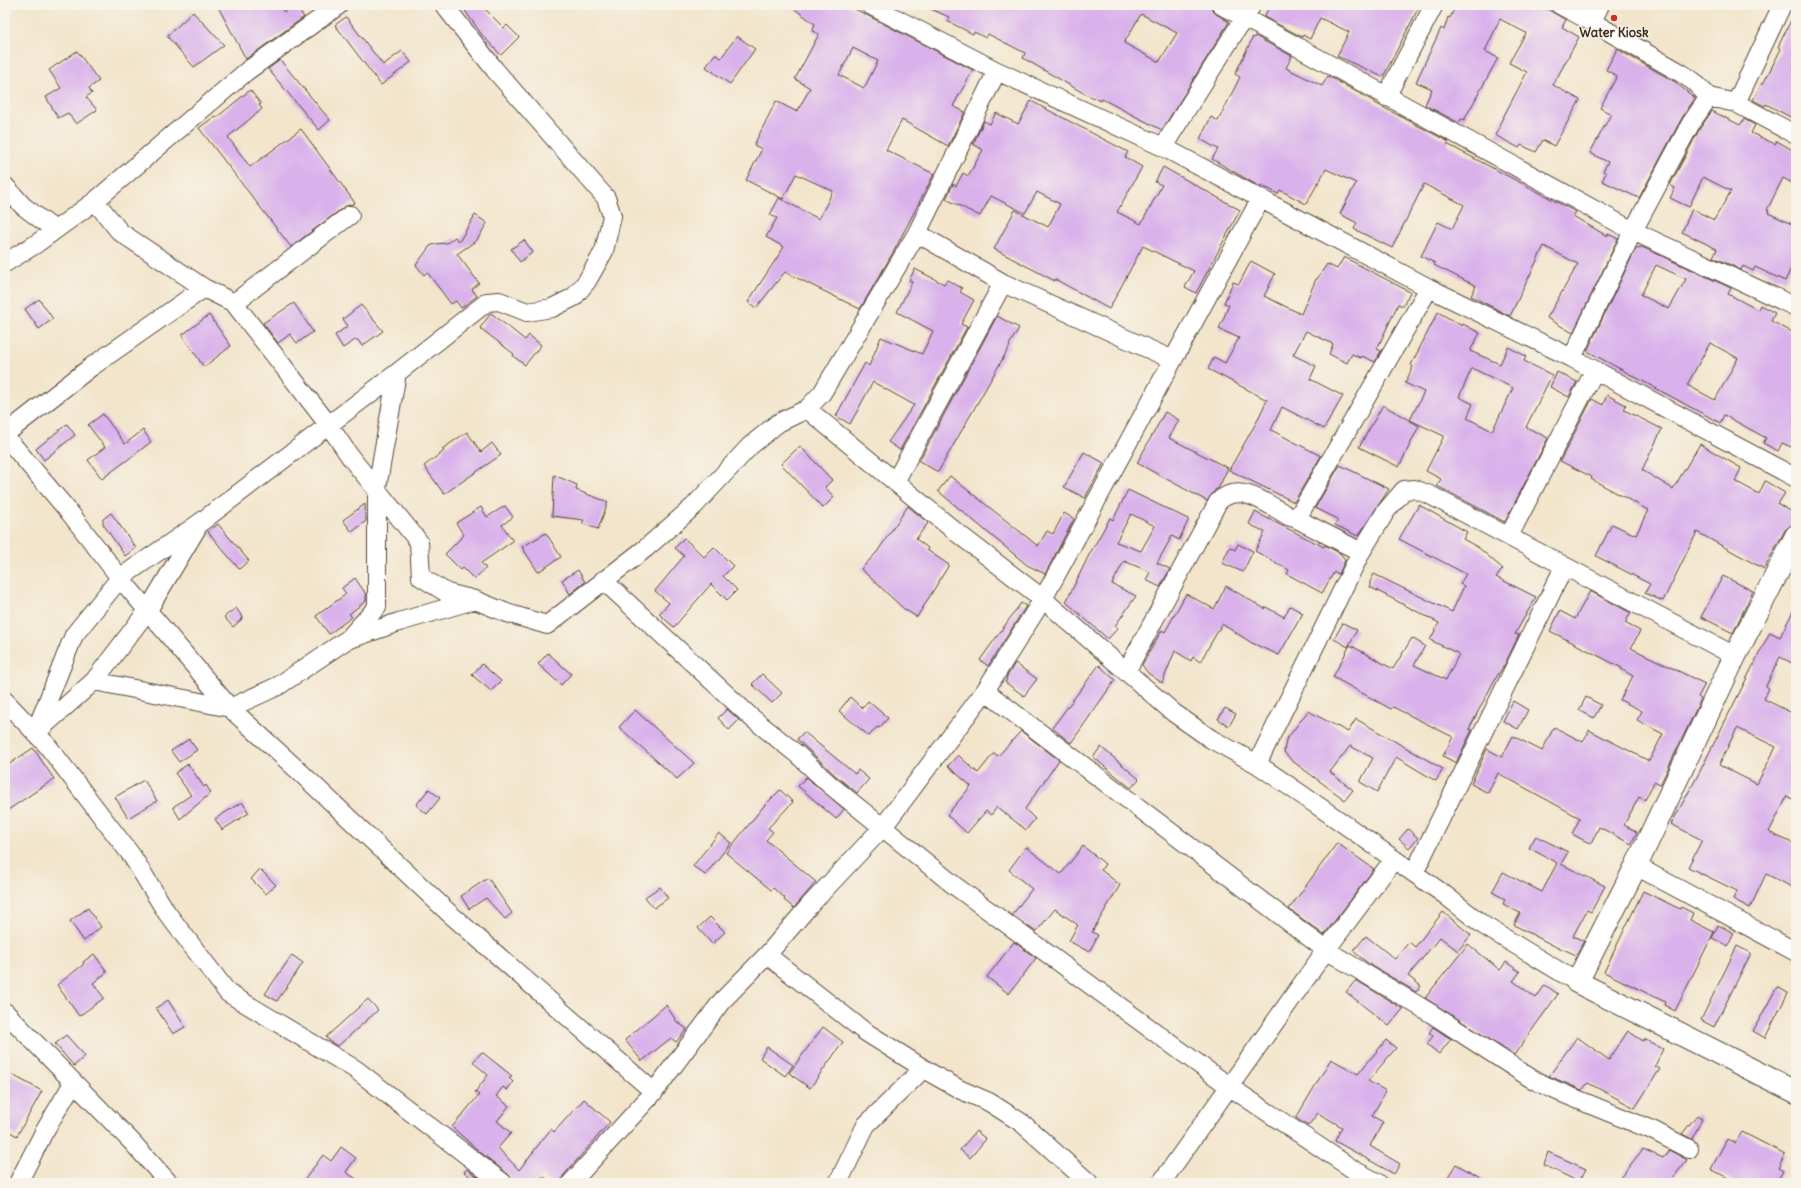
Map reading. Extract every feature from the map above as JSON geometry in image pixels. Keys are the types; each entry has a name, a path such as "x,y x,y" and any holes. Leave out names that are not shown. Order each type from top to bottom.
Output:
{"main road":[{"path":"1796,536 1735,656 1636,866 1577,982 1796,1092"}],"street":[{"path":"5,263 95,201 247,71 339,5"},
{"path":"35,733 74,635 120,578 201,522 397,373 487,302 499,301 527,312 552,308 574,297 587,280 604,250 612,216 606,198 495,70 444,5"},
{"path":"870,5 997,72 1164,147 1430,288 1595,370 1509,536"},
{"path":"1221,5 1248,11 1386,97 1633,231 1796,307"},
{"path":"1386,97 1434,5"},
{"path":"1560,5 1681,72 1693,81 1709,97 1736,104 1796,135"},
{"path":"1592,22 1600,5"},
{"path":"1736,104 1782,5"},
{"path":"1164,147 1248,11"},
{"path":"95,201 120,232 204,288 234,303 328,424 351,458 377,488 419,542 421,577 447,593 475,600 506,613 547,625 646,548 694,506 750,446 778,424 807,410 822,393 838,369 917,233 997,72"},
{"path":"1572,358 1633,231 1691,123 1709,97"},
{"path":"5,186 23,206 55,230"},
{"path":"571,1183 654,1092 721,1002 883,827 985,691 1043,599 1261,198"},
{"path":"234,303 350,215"},
{"path":"917,233 1003,283 1173,360"},
{"path":"895,482 1003,283"},
{"path":"204,288 91,367 5,435 70,513 120,578 230,708 449,913 654,1092"},
{"path":"1295,518 1299,516 1430,288"},
{"path":"1572,358 1796,478"},
{"path":"94,681 230,708 278,686 348,639 377,607 377,488 397,373"},
{"path":"807,410 956,532 1043,599 1126,672 1146,687 1174,713 1211,739 1258,764 1445,895 1482,925 1577,982"},
{"path":"1258,764 1362,552 1386,511 1404,490 1414,489 1430,495 1735,656"},
{"path":"1126,672 1218,502 1223,496 1231,493 1248,494 1362,552"},
{"path":"35,733 94,681 148,610 201,522"},
{"path":"1414,873 1564,567"},
{"path":"603,580 752,718 798,755 829,784 955,886 1230,1087 1354,1170 1378,1183"},
{"path":"348,639 399,622 475,600"},
{"path":"985,691 1326,950 1432,1014 1532,1079 1557,1091 1652,1130 1689,1149"},
{"path":"5,701 47,745 132,856 167,913 228,993 355,1069 503,1183"},
{"path":"1161,1183 1326,950 1394,859"},
{"path":"1636,866 1796,952"},
{"path":"767,954 864,1031 923,1069 961,1090 989,1102 1022,1123 1089,1183"},
{"path":"5,1012 131,1141 169,1183"},
{"path":"838,1183 866,1125 923,1069"},
{"path":"18,1183 44,1132 73,1083"}],"building":[{"path":"217,5 279,5 284,12 295,5 304,17 246,59"},
{"path":"461,5 481,5 504,28 507,25 519,37 501,55 482,35"},
{"path":"789,5 847,5 973,70 953,106 965,112 948,146 902,120 886,150 934,174 895,249 860,309 785,272 756,308 748,302 784,247 766,237 777,218 770,215 779,198 819,219 833,191 796,174 783,199 746,180 762,149 754,145 776,101 797,112 810,88 795,79 819,34 812,31 815,24","holes":["853,48 878,61 864,88 839,75"]},
{"path":"922,5 1211,5 1212,10 1216,14 1229,22 1162,130 1102,99 1101,101 1085,94 1023,58 1025,53 988,34 986,38 974,32 973,34 947,21 949,17","holes":["1141,14 1177,33 1159,62 1124,43"]},
{"path":"1270,5 1420,5 1383,77 1337,56 1349,32 1320,18 1310,39 1303,35 1302,37 1264,17"},
{"path":"1456,5 1540,5 1566,20 1562,27 1579,37 1553,85 1580,100 1554,146 1543,140 1536,152 1521,145 1519,148 1495,135 1527,72 1509,63 1526,33 1500,19 1485,51 1498,58 1464,120 1461,119 1459,123 1425,105 1432,89 1416,82 1441,28 1444,30 1448,17 1450,18"},
{"path":"1796,10 1796,120 1766,104 1765,106 1753,100 1781,49 1778,47"},
{"path":"193,12 224,45 194,67 167,36"},
{"path":"346,17 383,65 402,51 411,62 381,85 335,25"},
{"path":"737,36 755,49 730,84 706,67 715,54 721,58"},
{"path":"1255,36 1292,56 1286,68 1322,86 1328,76 1449,142 1447,144 1576,212 1573,216 1607,236 1608,234 1618,239 1573,333 1547,318 1578,264 1544,246 1510,316 1471,296 1476,286 1434,265 1435,263 1421,256 1438,222 1452,229 1464,205 1424,184 1392,248 1354,229 1357,223 1340,214 1356,183 1326,169 1306,204 1280,190 1278,194 1261,185 1260,187 1212,159 1218,149 1200,139 1211,117 1218,121 1240,77 1235,74 1253,37 1254,38"},
{"path":"1617,49 1675,82 1695,98 1682,118 1639,198 1602,181 1606,173 1603,171 1608,162 1590,153 1611,114 1600,108 1617,76 1606,70"},
{"path":"77,51 99,81 89,88 92,93 86,97 97,110 76,124 68,113 58,118 46,97 61,88 49,70"},
{"path":"280,60 330,120 319,130 268,69"},
{"path":"250,90 261,104 259,105 262,109 228,137 250,167 301,129 355,203 344,207 291,247 199,128 215,116 216,118"},
{"path":"1031,101 1128,152 1125,157 1142,167 1117,212 1141,224 1162,185 1155,182 1163,167 1240,210 1196,293 1185,287 1194,271 1143,246 1109,309 1055,279 1055,281 994,249 1015,210 1048,227 1060,204 1037,192 1025,213 991,196 980,216 946,199 953,184 956,186 963,173 968,176 983,150 973,144 984,121 990,124 996,113 1018,124"},
{"path":"1712,111 1740,125 1744,119 1755,125 1751,133 1775,144 1777,141 1796,152 1796,185 1783,178 1767,210 1769,211 1768,213 1796,226 1796,258 1785,281 1755,267 1753,271 1743,266 1741,270 1713,257 1717,249 1682,232 1692,209 1714,220 1731,191 1703,177 1689,207 1670,198 1675,188 1670,185 1700,128"},
{"path":"475,215 487,223 477,240 457,254 479,283 472,289 477,296 461,308 456,301 451,304 427,272 424,275 416,265 430,246 447,243 455,237 459,242"},
{"path":"524,240 533,252 520,262 511,249"},
{"path":"1642,247 1731,288 1728,294 1758,310 1760,305 1775,313 1771,321 1796,334 1796,439 1791,447 1782,443 1778,451 1763,443 1766,438 1724,415 1720,423 1587,351 1636,248","holes":["1656,265 1686,279 1669,309 1641,295","1710,343 1738,358 1715,400 1687,385"]},
{"path":"1344,257 1410,292 1403,306 1398,304 1377,349 1381,351 1375,362 1362,356 1361,358 1352,354 1347,363 1329,354 1333,344 1306,331 1293,355 1316,366 1310,379 1343,396 1324,429 1282,407 1271,430 1321,456 1294,502 1229,470 1256,423 1267,400 1208,369 1214,357 1225,363 1239,338 1219,329 1229,305 1224,303 1233,282 1239,284 1251,261 1275,274 1264,296 1301,314 1316,279 1327,264 1337,269"},
{"path":"915,269 944,284 947,280 962,288 960,292 974,300 961,324 967,327 900,450 888,442 914,405 873,382 850,424 836,416 865,363 869,366 881,337 922,354 933,331 897,312 912,282 909,280"},
{"path":"39,299 53,319 39,329 25,309"},
{"path":"294,303 313,332 297,343 290,334 278,343 263,323"},
{"path":"361,305 383,331 362,346 358,340 355,340 343,348 335,335 348,326 343,319"},
{"path":"1438,312 1462,326 1463,324 1480,333 1470,351 1500,364 1508,347 1526,356 1524,361 1552,375 1526,427 1548,438 1505,522 1437,486 1441,479 1426,471 1444,436 1410,420 1424,392 1405,383 1413,367 1411,365","holes":["1472,368 1513,388 1492,431 1467,418 1473,404 1459,397"]},
{"path":"491,313 525,340 529,335 541,345 525,365 513,356 514,354 480,328"},
{"path":"209,315 231,346 204,367 182,335"},
{"path":"997,316 1019,328 938,472 919,461"},
{"path":"1557,372 1577,382 1569,397 1550,387"},
{"path":"1607,395 1626,405 1624,410 1662,429 1642,470 1673,489 1700,444 1741,468 1735,481 1759,494 1765,481 1785,493 1778,504 1796,514 1796,516 1792,525 1785,530 1764,569 1697,532 1663,601 1645,593 1650,584 1596,556 1612,524 1636,535 1648,510 1591,479 1592,477 1560,461 1592,399 1603,405"},
{"path":"1383,405 1419,426 1399,467 1359,447"},
{"path":"1165,412 1179,420 1169,438 1228,468 1218,489 1216,489 1207,501 1137,463"},
{"path":"103,414 125,444 143,430 151,442 102,479 88,460 105,447 88,425"},
{"path":"67,424 75,435 44,460 36,449"},
{"path":"467,432 481,452 492,443 501,455 444,494 424,466 444,451 442,449"},
{"path":"800,446 832,480 825,487 834,497 823,508 781,464"},
{"path":"1084,452 1104,463 1085,498 1064,487"},
{"path":"1340,465 1389,489 1358,536 1335,525 1338,519 1315,508"},
{"path":"554,475 577,485 576,490 608,502 598,529 582,524 584,520 552,516"},
{"path":"950,476 1038,546 1047,531 1053,534 1064,513 1074,519 1045,574 1027,565 938,491"},
{"path":"1128,490 1188,519 1188,521 1179,540 1172,536 1157,563 1170,569 1160,587 1146,580 1150,572 1124,561 1112,584 1136,596 1115,626 1118,628 1108,639 1066,602 1089,555 1110,518 1113,520","holes":["1131,514 1155,526 1141,551 1116,542"]},
{"path":"365,504 366,521 352,532 343,520"},
{"path":"1419,505 1467,532 1463,539 1479,548 1503,569 1496,577 1536,597 1515,634 1519,635 1505,664 1494,681 1469,729 1472,730 1456,763 1443,756 1453,737 1393,707 1391,709 1333,677 1350,645 1393,669 1412,638 1425,646 1414,665 1446,680 1459,654 1430,640 1439,623 1370,587 1370,582 1374,574 1452,612 1464,586 1460,584 1466,574 1399,539"},
{"path":"505,506 513,517 502,525 513,541 481,563 486,568 474,579 463,568 461,570 445,554 464,535 456,523 481,507 487,517"},
{"path":"908,506 928,523 916,539 928,548 927,550 949,565 917,617 904,609 861,569 877,552"},
{"path":"1255,512 1341,554 1345,560 1339,574 1334,572 1322,593 1287,574 1289,570 1255,551 1265,532 1249,524"},
{"path":"111,513 136,548 125,556 103,524 103,519"},
{"path":"218,524 249,561 239,569 208,532"},
{"path":"546,533 561,557 538,572 522,547"},
{"path":"684,538 704,557 714,547 733,566 723,576 737,590 727,600 711,584 674,627 659,614 669,603 655,591 684,556 675,548"},
{"path":"1238,544 1253,551 1243,572 1222,563 1230,547 1235,550"},
{"path":"578,570 585,582 570,594 562,580"},
{"path":"1723,576 1753,591 1733,633 1701,617"},
{"path":"355,578 366,594 366,601 349,614 352,617 329,634 316,616 346,594 342,588"},
{"path":"1226,586 1265,609 1266,607 1284,617 1290,606 1303,613 1279,655 1252,643 1222,624 1200,662 1193,657 1191,661 1175,651 1162,683 1148,673 1142,665 1162,630 1165,632 1186,594 1214,609"},
{"path":"1590,591 1631,613 1625,623 1640,631 1631,648 1705,684 1698,697 1701,699 1660,785 1654,782 1645,800 1639,797 1624,825 1637,832 1631,844 1599,827 1591,844 1572,834 1580,818 1498,773 1488,793 1471,784 1487,749 1502,757 1513,736 1542,751 1554,727 1583,742 1589,730 1649,761 1663,734 1637,720 1642,711 1620,700 1633,676 1621,669 1622,668 1550,631 1560,611 1575,619"},
{"path":"1021,603 1026,606 988,666 980,660"},
{"path":"1796,605 1796,665 1780,657 1766,686 1769,688 1764,699 1796,715 1796,801 1787,796 1769,832 1796,845 1796,889 1766,874 1750,908 1733,899 1737,891 1688,867 1702,840 1671,824 1697,777 1770,632 1780,637","holes":["1737,728 1776,747 1757,784 1719,765"]},
{"path":"236,608 243,618 233,627 224,617"},
{"path":"1343,623 1357,630 1348,647 1334,639"},
{"path":"548,653 571,674 561,685 538,664"},
{"path":"1015,663 1037,679 1024,696 1005,682"},
{"path":"482,664 501,681 491,691 472,675"},
{"path":"1099,665 1115,680 1071,743 1052,728"},
{"path":"762,674 782,693 772,703 752,684"},
{"path":"850,697 862,708 868,701 888,718 869,736 839,711"},
{"path":"1586,697 1601,705 1594,718 1579,710"},
{"path":"1513,701 1528,710 1518,729 1503,721"},
{"path":"1225,708 1236,714 1229,726 1218,719"},
{"path":"727,709 739,720 729,730 718,718"},
{"path":"635,710 694,763 677,779 619,727"},
{"path":"1308,711 1348,732 1356,719 1443,769 1436,781 1396,757 1377,792 1360,782 1373,758 1350,746 1330,772 1353,790 1345,800 1291,760 1284,752 1286,740"},
{"path":"1021,731 1059,760 1025,809 1035,819 1026,830 997,807 991,815 986,811 967,833 947,815 971,786 948,766 958,755 978,773 994,753 998,756"},
{"path":"804,732 855,774 858,770 869,779 857,793 836,776 797,739"},
{"path":"189,739 197,750 179,762 171,751"},
{"path":"1101,747 1139,779 1131,788 1093,757"},
{"path":"33,748 54,779 5,812 5,767"},
{"path":"188,764 204,787 206,785 211,793 180,819 173,807 191,795 175,773"},
{"path":"806,777 844,809 836,819 798,786"},
{"path":"144,780 157,801 128,818 115,797"},
{"path":"429,789 440,798 427,814 416,805"},
{"path":"780,790 793,802 768,828 773,832 766,840 816,882 794,908 773,888 771,890 726,853 763,807"},
{"path":"242,802 249,813 222,830 215,819"},
{"path":"1408,829 1418,838 1409,848 1399,839"},
{"path":"719,833 731,843 705,875 693,866"},
{"path":"1536,836 1568,852 1561,864 1605,886 1591,912 1587,910 1573,936 1584,941 1576,955 1563,949 1562,950 1514,925 1520,913 1503,904 1505,899 1492,892 1503,872 1542,892 1557,863 1529,848"},
{"path":"1337,843 1374,869 1324,935 1289,909"},
{"path":"1083,846 1105,864 1101,870 1120,885 1092,932 1098,935 1089,952 1069,941 1078,925 1055,909 1036,932 1012,915 1032,889 1009,870 1026,847 1061,874"},
{"path":"260,869 276,885 266,894 251,879"},
{"path":"488,878 512,913 505,919 486,898 469,909 461,896"},
{"path":"660,887 668,898 654,908 645,897"},
{"path":"1643,891 1680,909 1681,907 1693,913 1690,920 1714,932 1675,1011 1664,1005 1665,1002 1604,972"},
{"path":"88,908 101,927 84,941 70,921"},
{"path":"1443,912 1471,935 1458,951 1440,937 1408,976 1421,986 1416,992 1369,964 1353,951 1366,936 1395,959 1409,942 1415,947"},
{"path":"710,917 725,932 712,944 698,928"},
{"path":"1718,925 1734,933 1728,946 1712,938"},
{"path":"1014,942 1036,958 1009,994 987,977"},
{"path":"1468,944 1500,970 1506,962 1520,972 1513,981 1536,998 1545,985 1558,994 1514,1055 1425,998"},
{"path":"1737,946 1751,953 1714,1027 1701,1020"},
{"path":"94,954 107,972 93,983 104,998 79,1016 57,985 84,964 83,962"},
{"path":"292,955 303,963 277,1001 265,994"},
{"path":"1356,980 1403,1009 1389,1026 1346,992"},
{"path":"1777,987 1788,993 1765,1038 1753,1031"},
{"path":"368,999 378,1010 338,1046 332,1043 326,1037"},
{"path":"168,1000 185,1027 173,1034 156,1008"},
{"path":"666,1005 677,1022 687,1029 676,1042 671,1038 642,1061 625,1040"},
{"path":"823,1027 843,1042 810,1088 789,1073"},
{"path":"1433,1027 1451,1039 1439,1054 1427,1044 1433,1036 1429,1033"},
{"path":"1628,1031 1643,1041 1644,1039 1663,1049 1655,1066 1660,1069 1635,1108 1588,1083 1582,1090 1549,1076 1577,1037 1609,1060"},
{"path":"66,1035 85,1056 74,1066 55,1044"},
{"path":"1386,1040 1396,1048 1368,1081 1386,1091 1372,1116 1383,1122 1370,1146 1400,1164 1394,1174 1335,1141 1342,1127 1318,1113 1308,1126 1296,1118 1331,1059 1358,1074"},
{"path":"767,1047 793,1065 785,1076 760,1058"},
{"path":"482,1052 512,1076 509,1078 513,1082 507,1090 503,1087 496,1096 509,1106 497,1121 511,1133 498,1148 519,1170 551,1129 554,1132 584,1099 610,1122 563,1176 561,1183 551,1183 543,1176 537,1183 513,1183 509,1175 452,1127 479,1095 475,1092 488,1075 473,1062"},
{"path":"5,1071 42,1091 17,1136 5,1129"},
{"path":"1697,1115 1702,1119 1692,1139 1682,1134"},
{"path":"976,1131 986,1139 970,1158 960,1150"},
{"path":"1742,1132 1785,1154 1778,1168 1783,1171 1776,1183 1737,1183 1711,1169 1727,1139 1735,1143"},
{"path":"341,1147 356,1158 346,1172 362,1183 302,1183 323,1155 331,1161"},
{"path":"1643,1149 1663,1158 1669,1150 1687,1160 1669,1183 1616,1183"},
{"path":"1548,1152 1586,1169 1579,1182 1544,1165"},
{"path":"1456,1164 1489,1183 1444,1183"},
{"path":"467,1169 486,1183 479,1183 464,1172"}],"place":[{"name":"Water Kiosk","path":"1614,18"}]}
